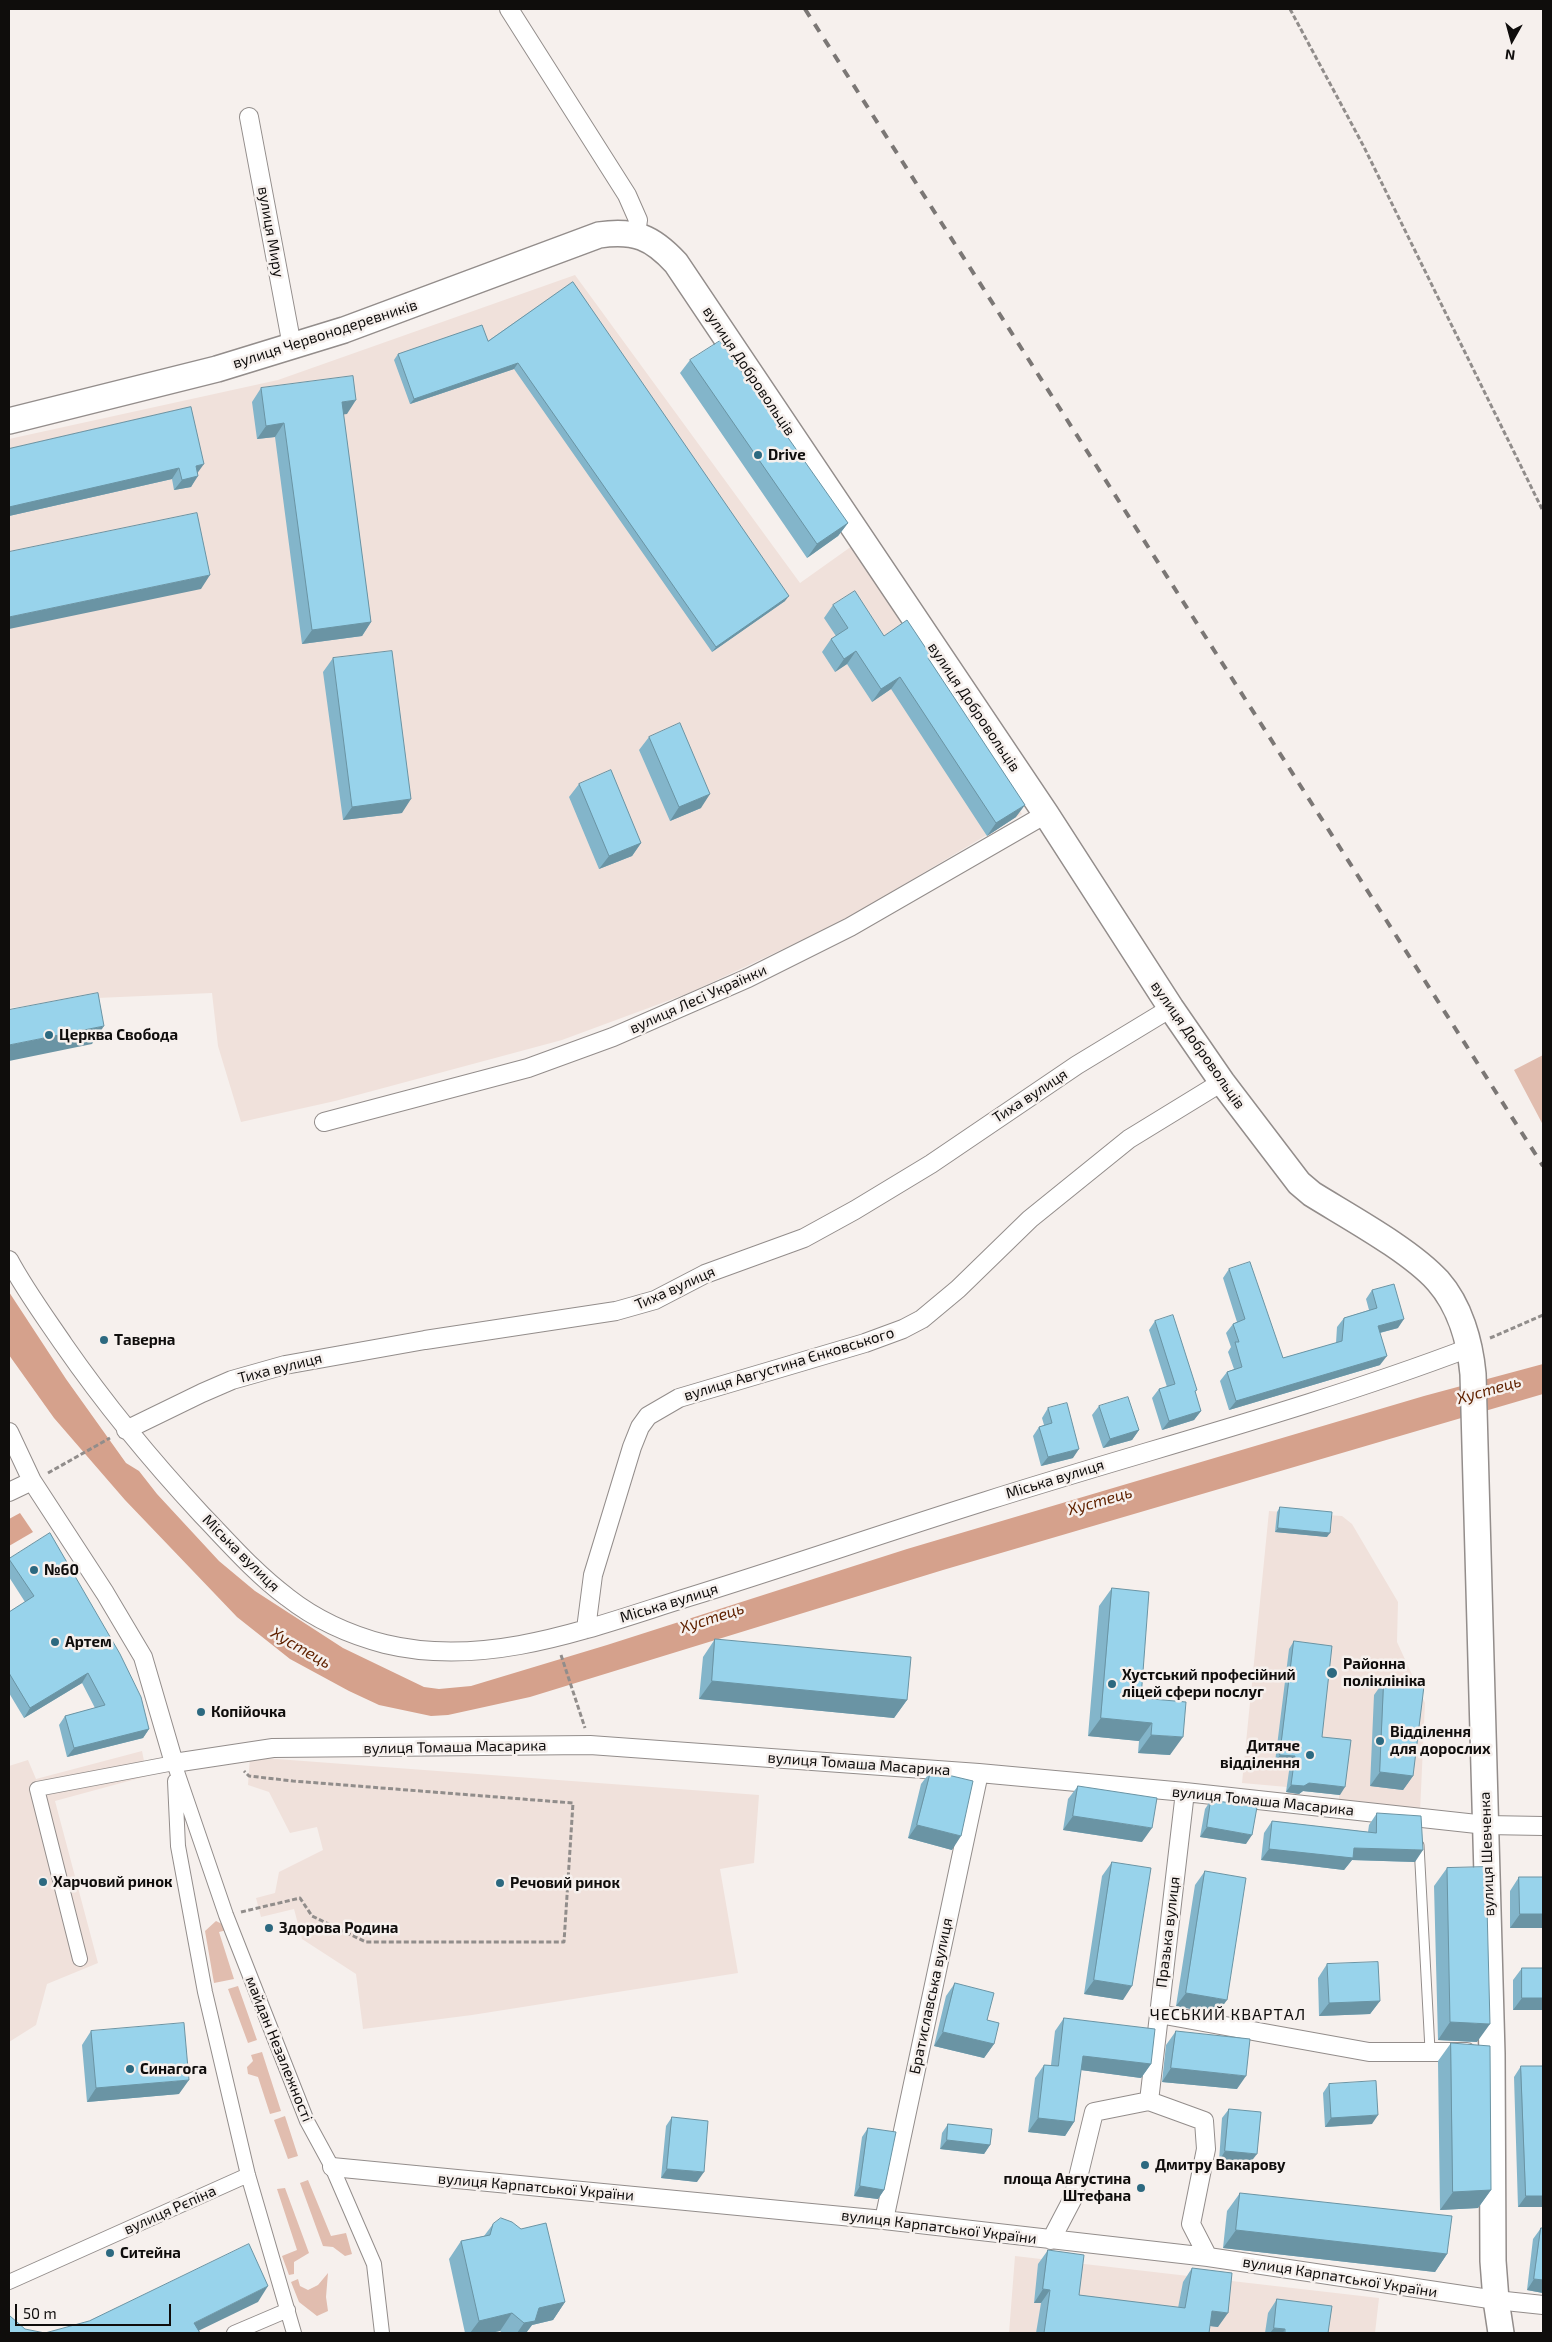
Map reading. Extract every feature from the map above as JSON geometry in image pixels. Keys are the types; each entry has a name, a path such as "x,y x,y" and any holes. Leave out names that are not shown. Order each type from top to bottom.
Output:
{"main road":[{"name":"вулиця Червонодеревників","path":"9,421 217,369 376,318 599,236 616,233 636,233"},
{"name":"вулиця Добровольців","path":"636,233 667,253 686,276 1046,814 1171,1008 1222,1082 1299,1182 1312,1194 1417,1263 1437,1280 1453,1303 1469,1348 1473,1374"},
{"name":"вулиця Шевченка","path":"1473,1374 1492,2054 1493,2260 1501,2333"}],"street":[{"path":"509,9 627,195 638,220 636,233"},
{"name":"вулиця Миру","path":"250,117 292,346"},
{"name":"вулиця Лесі Українки","path":"324,1122 528,1068 613,1037 748,978 850,927 1046,814"},
{"name":"Тиха вулиця","path":"121,1432 209,1390 256,1372 425,1340 616,1311 655,1300 705,1274 804,1238 848,1214 931,1164 1069,1071 1171,1008"},
{"name":"вулиця Августина Єнковського","path":"586,1629 593,1575 632,1446 640,1426 648,1416 680,1398 865,1343 903,1329 922,1319 958,1289 1030,1219 1122,1145 1222,1082"},
{"name":"Міська вулиця","path":"9,1260 24,1288 90,1383 121,1432 156,1466 260,1576 288,1599 314,1616 388,1645 472,1652 554,1638 586,1629 765,1574 1115,1460 1276,1412 1469,1348"},
{"name":"майдан Незалежності","path":"9,1432 32,1481 105,1593 143,1657 174,1762 226,1915 307,2121 332,2168 374,2264 382,2333"},
{"path":"9,1492 32,1481"},
{"name":"вулиця Томаша Масарика","path":"174,1762 273,1748 590,1745 979,1773 1185,1792 1419,1826 1486,1824 1543,1826"},
{"path":"80,1959 37,1789 174,1762"},
{"name":"майдан Незалежності","path":"174,1762 178,1846 205,1992 248,2175 294,2333"},
{"name":"Братиславська вулиця","path":"884,2220 979,1773"},
{"name":"Празька вулиця","path":"1149,2101 1185,1792"},
{"path":"1159,2014 1369,2052 1430,2050 1492,2054"},
{"path":"1051,2240 1073,2198 1094,2112 1149,2101 1204,2121 1206,2148 1191,2224 1208,2257"},
{"name":"вулиця Карпатської України","path":"332,2168 884,2220 1208,2257 1496,2300 1543,2305"},
{"name":"вулиця Рєпіна","path":"9,2282 248,2175"},
{"path":"234,2333 288,2310"}],"lane":[{"path":"1419,1826 1430,2050"}],"path":[{"path":"1290,9 1364,147 1543,511"},
{"path":"1469,1348 1543,1315"},
{"path":"53,1470 121,1432"},
{"path":"559,1650 590,1745"},
{"path":"224,1755 249,1776 572,1803 564,1942 366,1942 312,1916 300,1898 226,1915"}],"shaded area":[{"path":"575,275 800,583 852,546 1022,814 841,922 689,993 562,1040 335,1101 241,1122 218,1046 212,993 97,998 9,1008 9,439 278,380"},
{"path":"1543,1055 1543,1125 1514,1070"},
{"name":"Районна поліклініка","path":"1269,1511 1342,1516 1352,1524 1398,1602 1397,1642 1425,1703 1420,1812 1339,1801 1339,1795 1301,1790 1299,1794 1292,1796 1288,1794 1287,1787 1242,1783"},
{"path":"20,1513 33,1532 9,1546 9,1519"},
{"name":"Харчовий ринок","path":"142,1751 147,1776 55,1801 98,1963 47,1984 36,2025 9,2042 9,1766 28,1760 36,1779"},
{"name":"Речовий ринок","path":"250,1757 759,1795 754,1863 720,1869 738,1973 472,2015 363,2029 356,1974 302,1939 294,1909 261,1917 256,1898 275,1893 279,1872 323,1850 317,1827 290,1833 269,1792 248,1785"},
{"path":"216,1921 224,1925 227,1930 219,1932 234,1979 214,1983 205,1931"},
{"path":"238,1986 257,2040 248,2043 228,1989"},
{"path":"262,2052 281,2111 270,2114 258,2077 248,2074 247,2067 253,2061 251,2055"},
{"path":"285,2116 298,2156 288,2159 274,2120"},
{"path":"308,2180 331,2236 346,2233 352,2254 345,2256 333,2247 323,2246 300,2183"},
{"path":"285,2188 309,2253 294,2262 294,2274 289,2275 282,2256 297,2250 277,2189"},
{"path":"1015,2256 1379,2298 1375,2333 1009,2333"},
{"path":"328,2273 326,2297 328,2311 317,2316 299,2302 291,2282 298,2279 300,2286 308,2290 318,2285"}],"water":[{"name":"Хустець","path":"9,1292 66,1379 126,1463 139,1471 157,1494 219,1561 255,1591 343,1648 424,1687 439,1689 471,1686 607,1645 907,1549 1424,1396 1543,1364 1543,1394 943,1570 530,1697 448,1715 431,1716 379,1705 349,1691 290,1659 237,1617 125,1500 54,1418 9,1355"}],"building":[{"path":"573,282 789,596 716,647 518,363 414,399 398,354 482,325 488,341"},
{"path":"720,341 848,523 817,544 690,360"},
{"path":"353,376 356,400 342,402 371,622 312,630 284,423 266,426 261,388"},
{"path":"191,407 204,464 196,466 198,476 182,480 179,468 9,507 9,449"},
{"path":"197,513 210,575 9,617 9,552"},
{"path":"855,591 884,636 907,620 931,656 928,658 1025,805 996,823 900,677 881,689 856,651 844,659 831,639 848,628 833,605"},
{"path":"392,651 411,799 352,807 333,658"},
{"path":"680,723 710,794 679,807 649,737"},
{"path":"611,770 641,843 609,856 579,784"},
{"path":"98,993 104,1026 9,1045 9,1010"},
{"path":"1250,1262 1283,1358 1342,1341 1344,1318 1377,1308 1372,1290 1394,1284 1404,1319 1378,1326 1387,1356 1236,1401 1227,1372 1242,1367 1235,1342 1239,1342 1233,1324 1245,1319 1229,1269"},
{"path":"1173,1315 1197,1390 1195,1391 1201,1411 1169,1421 1159,1389 1175,1384 1155,1321"},
{"path":"1128,1397 1139,1430 1110,1439 1099,1406"},
{"path":"1067,1403 1079,1449 1048,1457 1039,1427 1052,1423 1048,1408"},
{"path":"1280,1507 1332,1512 1330,1533 1278,1528"},
{"path":"50,1533 120,1654 141,1697 149,1729 74,1748 65,1716 105,1705 88,1673 30,1708 9,1673 9,1612 34,1596 9,1559"},
{"path":"1112,1588 1149,1592 1141,1698 1186,1702 1183,1737 1151,1735 1152,1723 1101,1718"},
{"path":"715,1639 911,1657 907,1700 712,1681"},
{"path":"1294,1641 1332,1646 1322,1737 1351,1740 1345,1787 1309,1783 1304,1786 1291,1785 1295,1756 1280,1755"},
{"path":"1384,1681 1424,1686 1413,1776 1380,1772"},
{"path":"931,1771 973,1781 961,1836 917,1825"},
{"path":"1078,1786 1157,1798 1152,1828 1073,1816"},
{"path":"1211,1800 1257,1807 1252,1835 1207,1827"},
{"path":"1377,1813 1421,1816 1423,1850 1354,1848 1353,1858 1269,1849 1272,1821 1376,1833"},
{"path":"1112,1862 1151,1868 1132,1986 1094,1980"},
{"path":"1486,1867 1490,2024 1450,2022 1447,1868"},
{"path":"1205,1871 1246,1878 1227,2000 1186,1993"},
{"path":"1519,1877 1543,1877 1543,1914 1520,1914"},
{"path":"1378,1962 1380,2001 1329,2003 1327,1964"},
{"path":"1522,1968 1543,1968 1543,1998 1522,1998"},
{"path":"955,1983 994,1993 987,2020 999,2023 994,2044 943,2032"},
{"path":"1064,2018 1155,2029 1151,2064 1083,2056 1074,2122 1038,2118 1044,2065 1058,2066"},
{"name":"Синагога","path":"184,2023 189,2080 96,2088 91,2031"},
{"path":"1176,2031 1250,2039 1246,2076 1171,2068"},
{"path":"1451,2043 1490,2046 1491,2190 1453,2192"},
{"path":"1521,2066 1543,2066 1543,2196 1526,2196"},
{"path":"1376,2081 1378,2115 1331,2118 1329,2084"},
{"path":"1229,2109 1261,2112 1257,2154 1225,2151"},
{"path":"672,2117 708,2121 704,2172 667,2169"},
{"path":"948,2124 992,2129 990,2145 947,2140"},
{"path":"868,2128 896,2132 884,2190 860,2186"},
{"path":"1240,2193 1452,2216 1447,2254 1236,2230"},
{"path":"501,2218 512,2222 521,2229 546,2223 565,2302 539,2308 535,2321 524,2323 512,2313 479,2321 461,2241 490,2235 493,2224"},
{"path":"1541,2228 1543,2228 1543,2280 1534,2279"},
{"path":"249,2244 268,2286 194,2323 200,2333 45,2333 89,2321"},
{"path":"1048,2250 1084,2255 1079,2295 1185,2308 1192,2268 1232,2273 1228,2313 1212,2311 1209,2333 1044,2333 1050,2290 1043,2289"},
{"path":"1277,2299 1332,2306 1328,2333 1285,2333 1285,2329 1274,2328"},
{"path":"9,2317 25,2329 45,2333 9,2333"}],"railway":[{"path":"805,9 1543,1166"}],"place":[{"name":"Drive","path":"758,455"},
{"name":"Церква Свобода","path":"49,1035"},
{"name":"Таверна","path":"104,1340"},
{"name":"№60","path":"34,1570"},
{"name":"Артем","path":"55,1642"},
{"name":"Районна поліклініка","path":"1332,1673"},
{"name":"Хустський професійний ліцей сфери послуг","path":"1112,1684"},
{"name":"Копійочка","path":"201,1712"},
{"name":"Відділення для дорослих","path":"1380,1741"},
{"name":"Дитяче відділення","path":"1310,1755"},
{"name":"Харчовий ринок","path":"43,1882"},
{"name":"Речовий ринок","path":"500,1883"},
{"name":"Здорова Родина","path":"269,1928"},
{"name":"Синагога","path":"130,2069"},
{"name":"Дмитру Вакарову","path":"1145,2165"},
{"name":"площа Августина Штефана","path":"1141,2188"},
{"name":"Ситейна","path":"110,2253"}],"district":[{"name":"ЧЕСЬКИЙ КВАРТАЛ","path":"1228,2015"}]}
